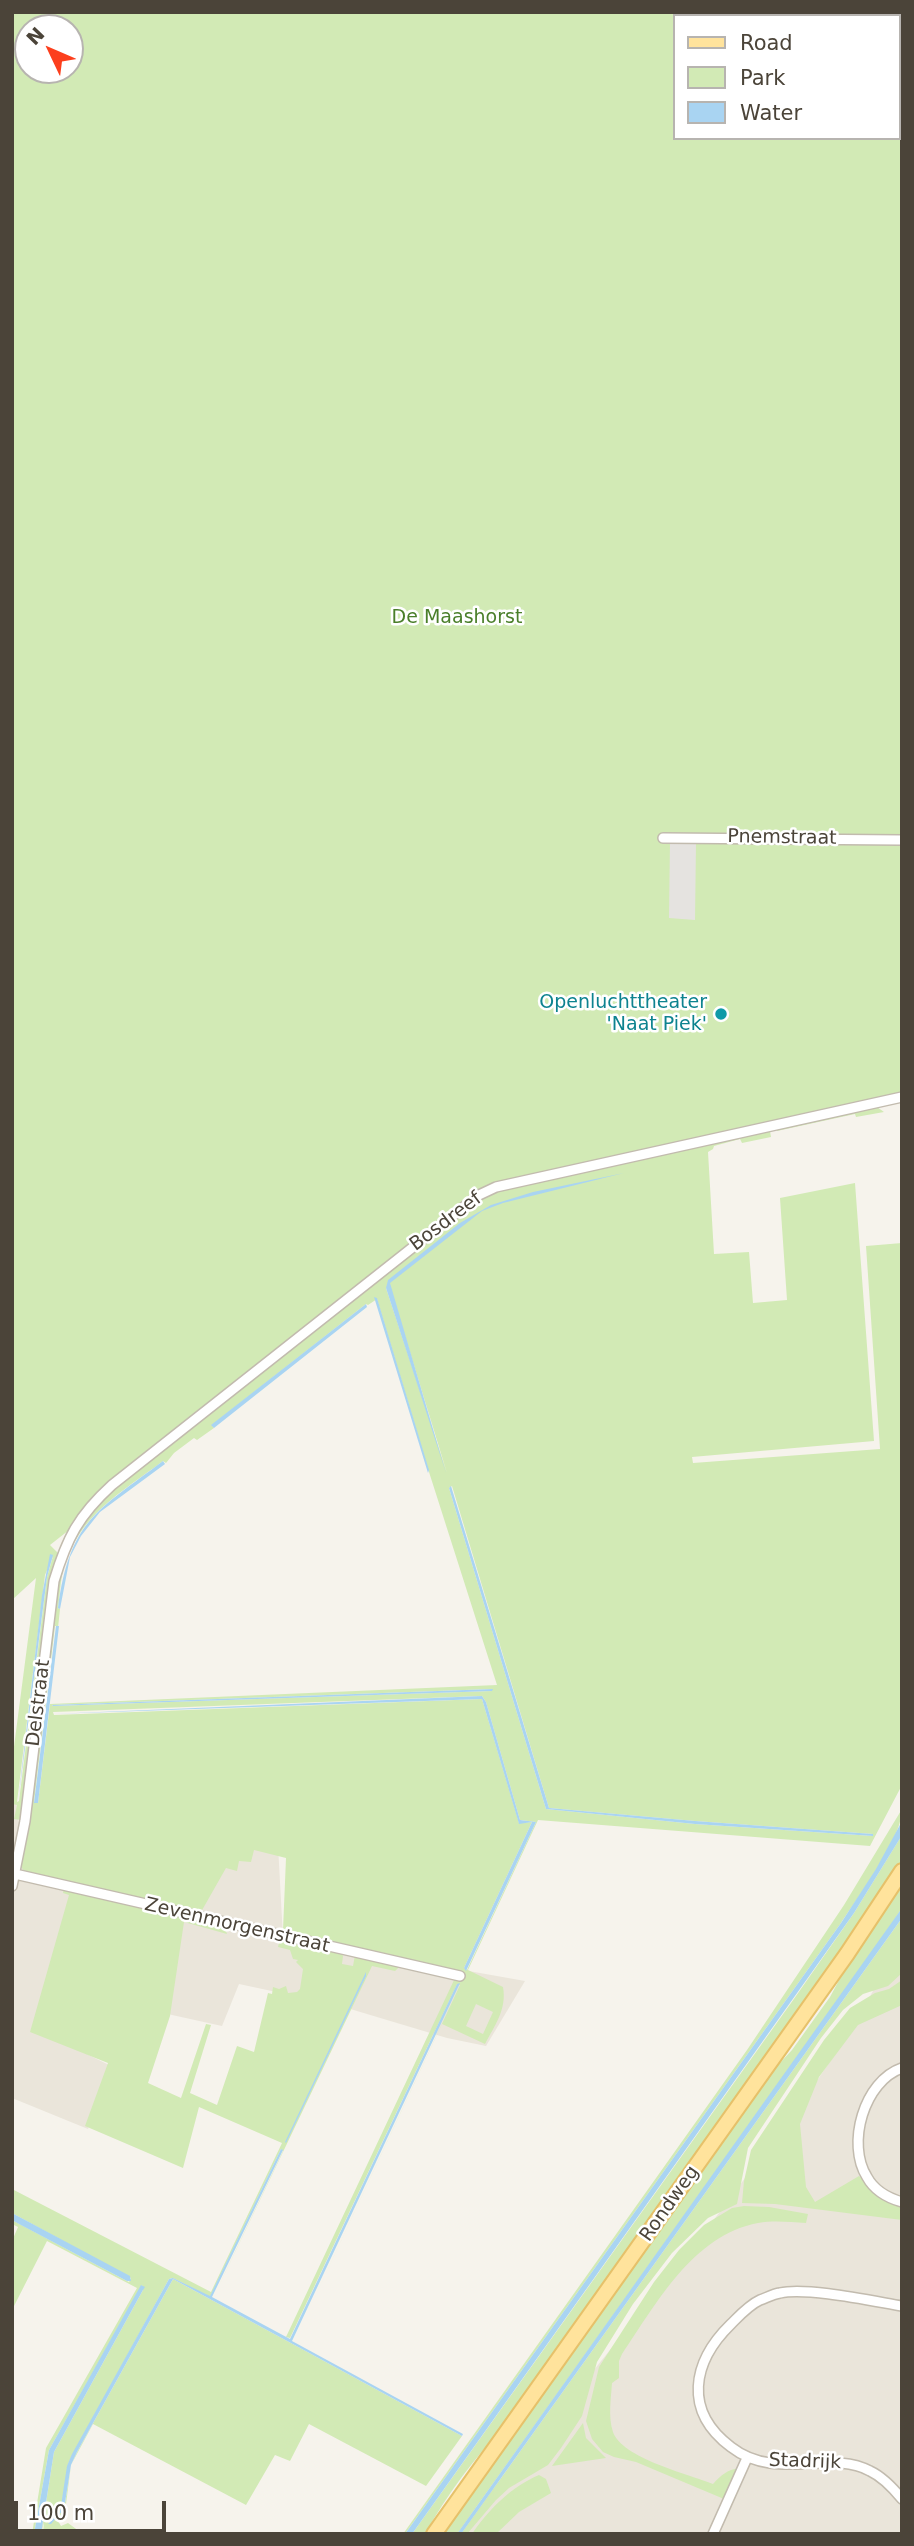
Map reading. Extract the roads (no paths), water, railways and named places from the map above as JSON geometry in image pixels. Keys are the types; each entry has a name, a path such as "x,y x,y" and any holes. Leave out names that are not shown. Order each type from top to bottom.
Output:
{"main road":[{"name":"Rondweg","path":"434,2534 839,1965 902,1871"}],"street":[{"name":"Pnemstraat","path":"663,838 902,840"},
{"name":"Bosdreef","path":"77,1523 89,1506 113,1485 479,1195 496,1187 902,1097"},
{"name":"Delstraat","path":"12,1886 24,1821 54,1581 62,1555 77,1523"},
{"name":"Zevenmorgenstraat","path":"15,1874 460,1976"},
{"path":"902,2068 884,2079 873,2092 858,2144 860,2160 867,2178 887,2197 902,2202"},
{"name":"Stadrijk","path":"902,2306 800,2291 779,2293 755,2302 723,2331 699,2372 699,2401 705,2417 730,2447 747,2458 772,2464 851,2464 870,2470 890,2484 902,2499"},
{"path":"713,2534 747,2458"}],"water":[{"path":"624,1173 503,1203 482,1211 390,1283 446,1473 386,1288 388,1280 460,1223 491,1205 533,1192"},
{"path":"374,1297 377,1298 428,1473"},
{"path":"366,1304 367,1307 214,1428 211,1425"},
{"path":"163,1461 165,1464 100,1512 81,1536 70,1557 60,1609 58,1608 70,1555 90,1520 120,1493"},
{"path":"451,1486 549,1808 873,1836 695,1824 546,1809 449,1488"},
{"path":"50,1554 53,1555 47,1577 18,1802 42,1595"},
{"path":"56,1626 59,1626 38,1803 34,1803"},
{"path":"493,1689 492,1691 52,1706 53,1705"},
{"path":"482,1696 520,1820 536,1822 466,1971 464,1968 532,1822 519,1824 482,1699 52,1714"},
{"path":"902,1821 902,1835 854,1913 412,2534 405,2534 841,1923 876,1869"},
{"path":"902,1908 902,1918 461,2534 457,2534"},
{"path":"366,1972 366,1976 286,2143 285,2142"},
{"path":"460,1983 292,2341 463,2434 462,2436 173,2279 77,2452 71,2465 64,2509 48,2524 60,2512 67,2466 72,2454 169,2279 173,2278 210,2296 281,2149 283,2150 212,2297 290,2339 457,1984"},
{"path":"12,2213 130,2276 131,2281 12,2220"},
{"path":"141,2285 145,2287 54,2452 41,2534 34,2534 49,2450"}],"place":[{"name":"Openluchttheater 'Naat Piek'","path":"721,1014"}],"park label":[{"name":"De Maashorst","path":"457,618"}]}
